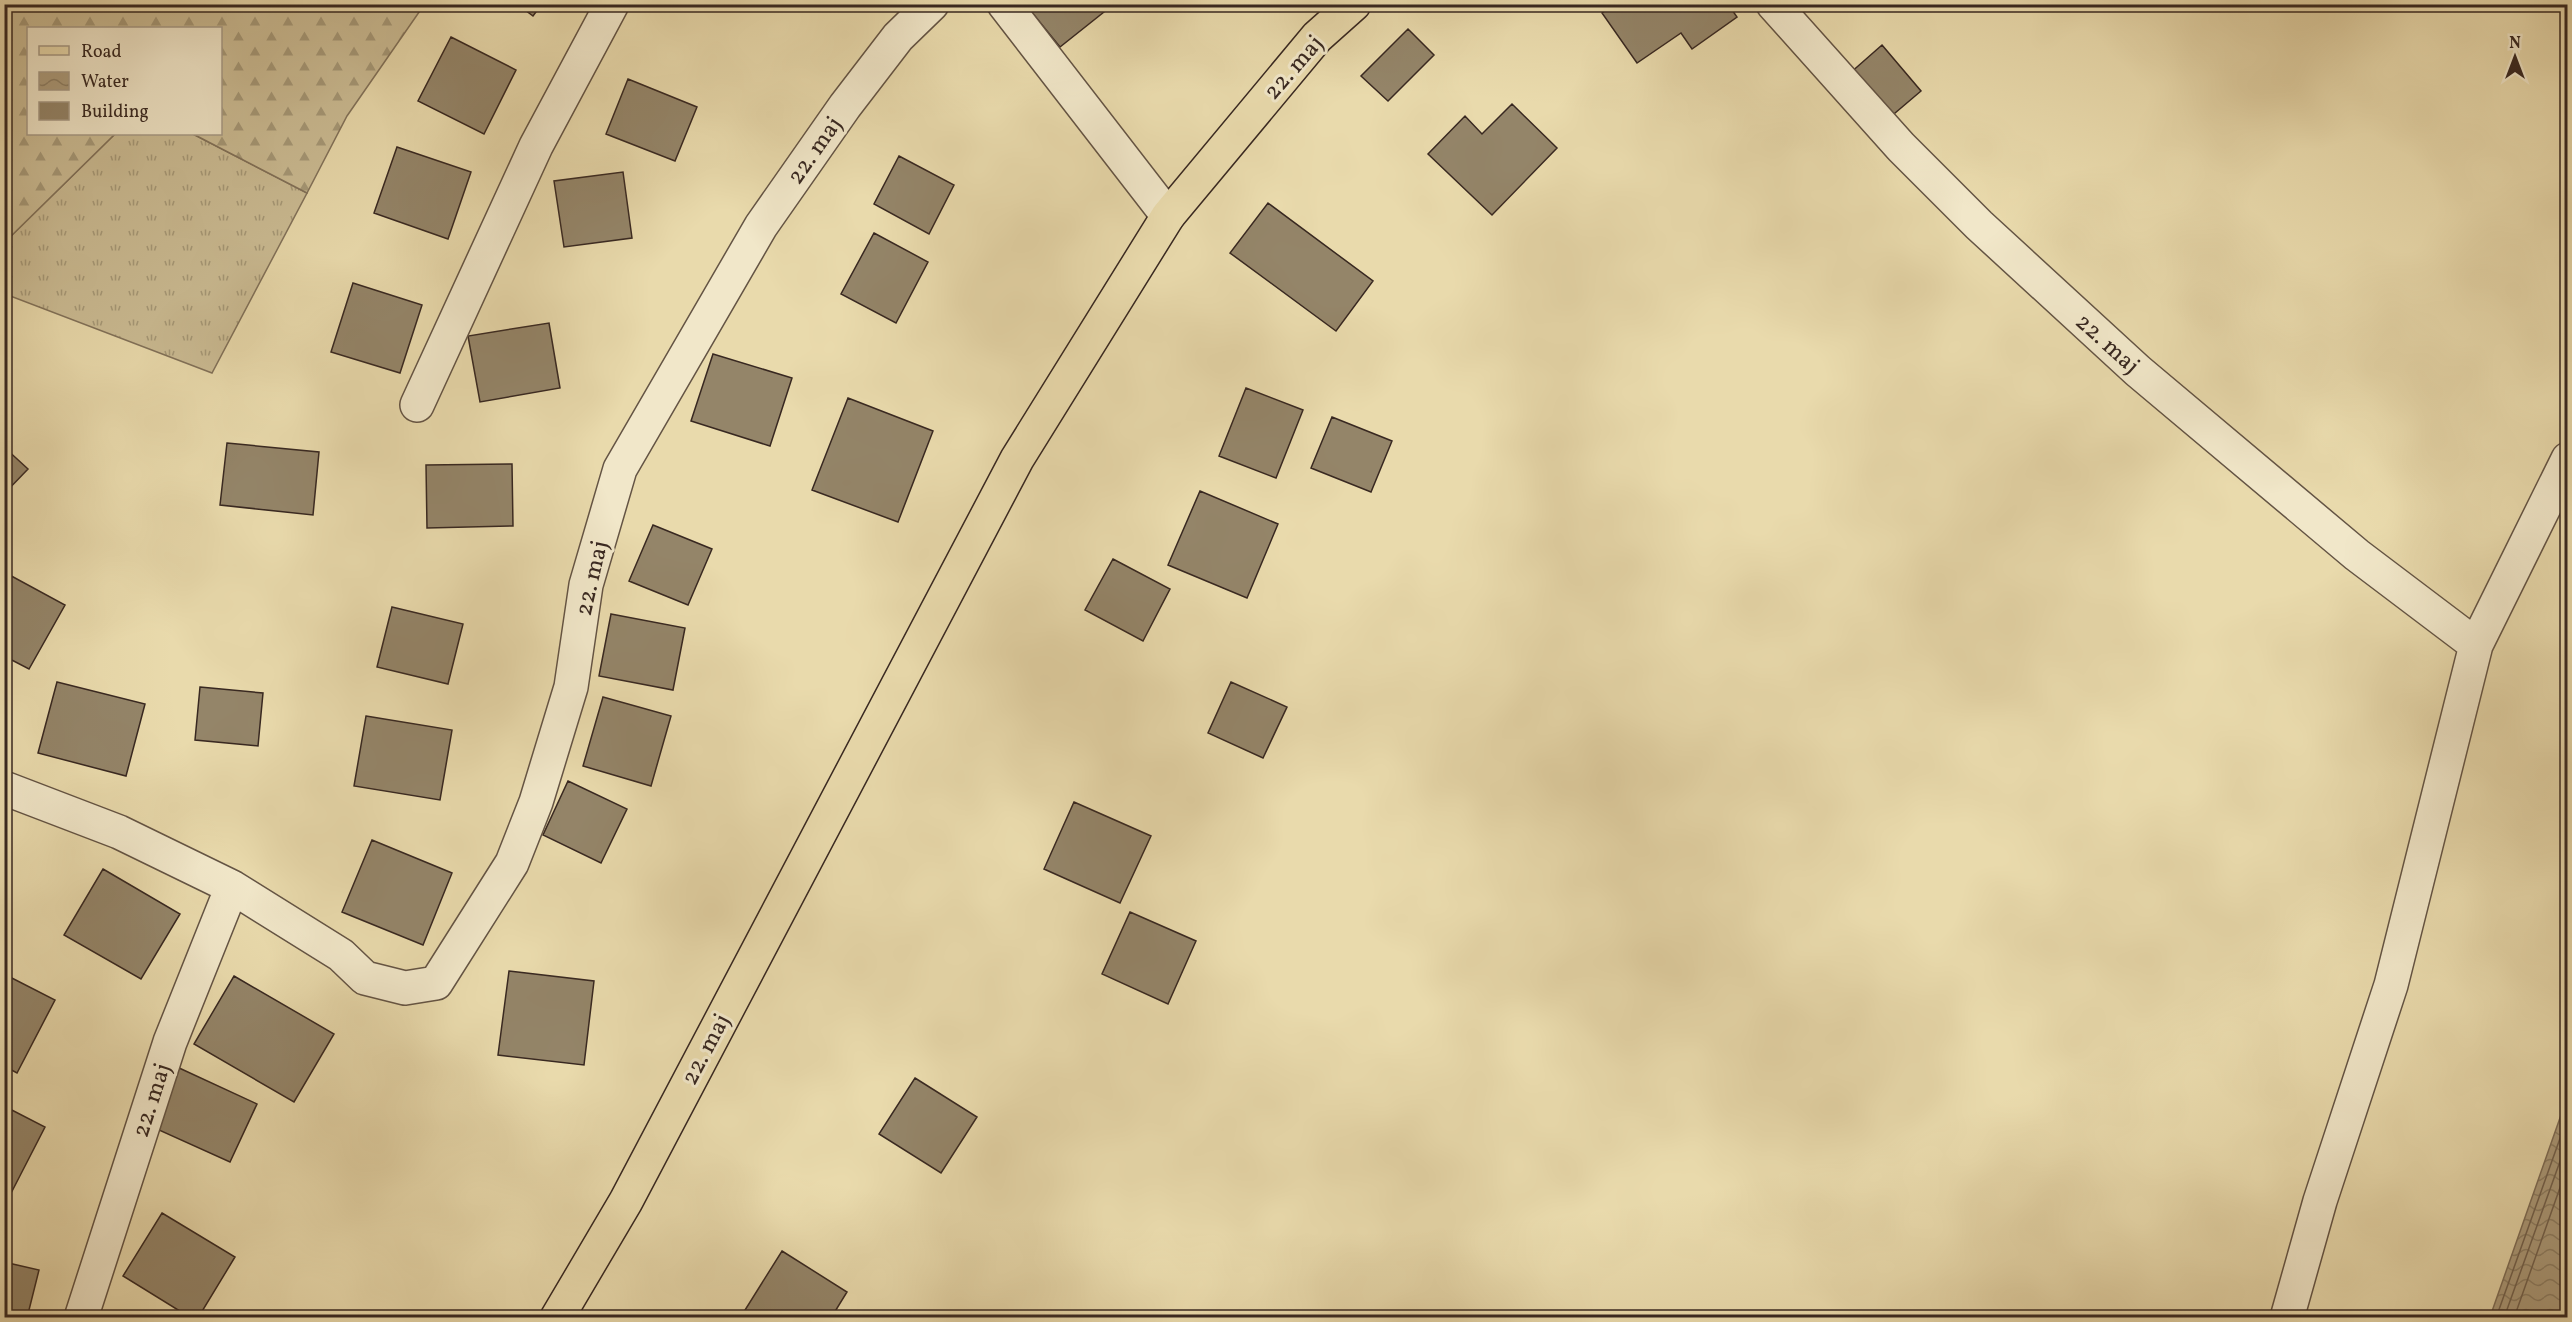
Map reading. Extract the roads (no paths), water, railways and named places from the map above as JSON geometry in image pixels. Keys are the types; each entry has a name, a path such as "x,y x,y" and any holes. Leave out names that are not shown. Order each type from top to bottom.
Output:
{"main road":[{"name":"22. maj","path":"557,1317 626,1201 1017,459 1168,216 1317,37 1354,4"}],"street":[{"path":"417,405 536,146 612,4"},
{"name":"22. maj","path":"6,792 118,832 232,887 341,955 365,978 405,988 436,983 512,863 536,802 571,687 586,585 620,469 761,226 891,46 932,4"},
{"path":"1004,4 1168,216"},
{"name":"22. maj","path":"1773,4 1901,147 1979,225 2138,371 2357,555 2476,645"},
{"path":"2287,1317 2320,1201 2391,985 2476,645 2568,459"},
{"name":"22. maj","path":"81,1317 170,1042 232,887"}],"water":[{"path":"2567,1098 2567,1317 2490,1317"}]}
